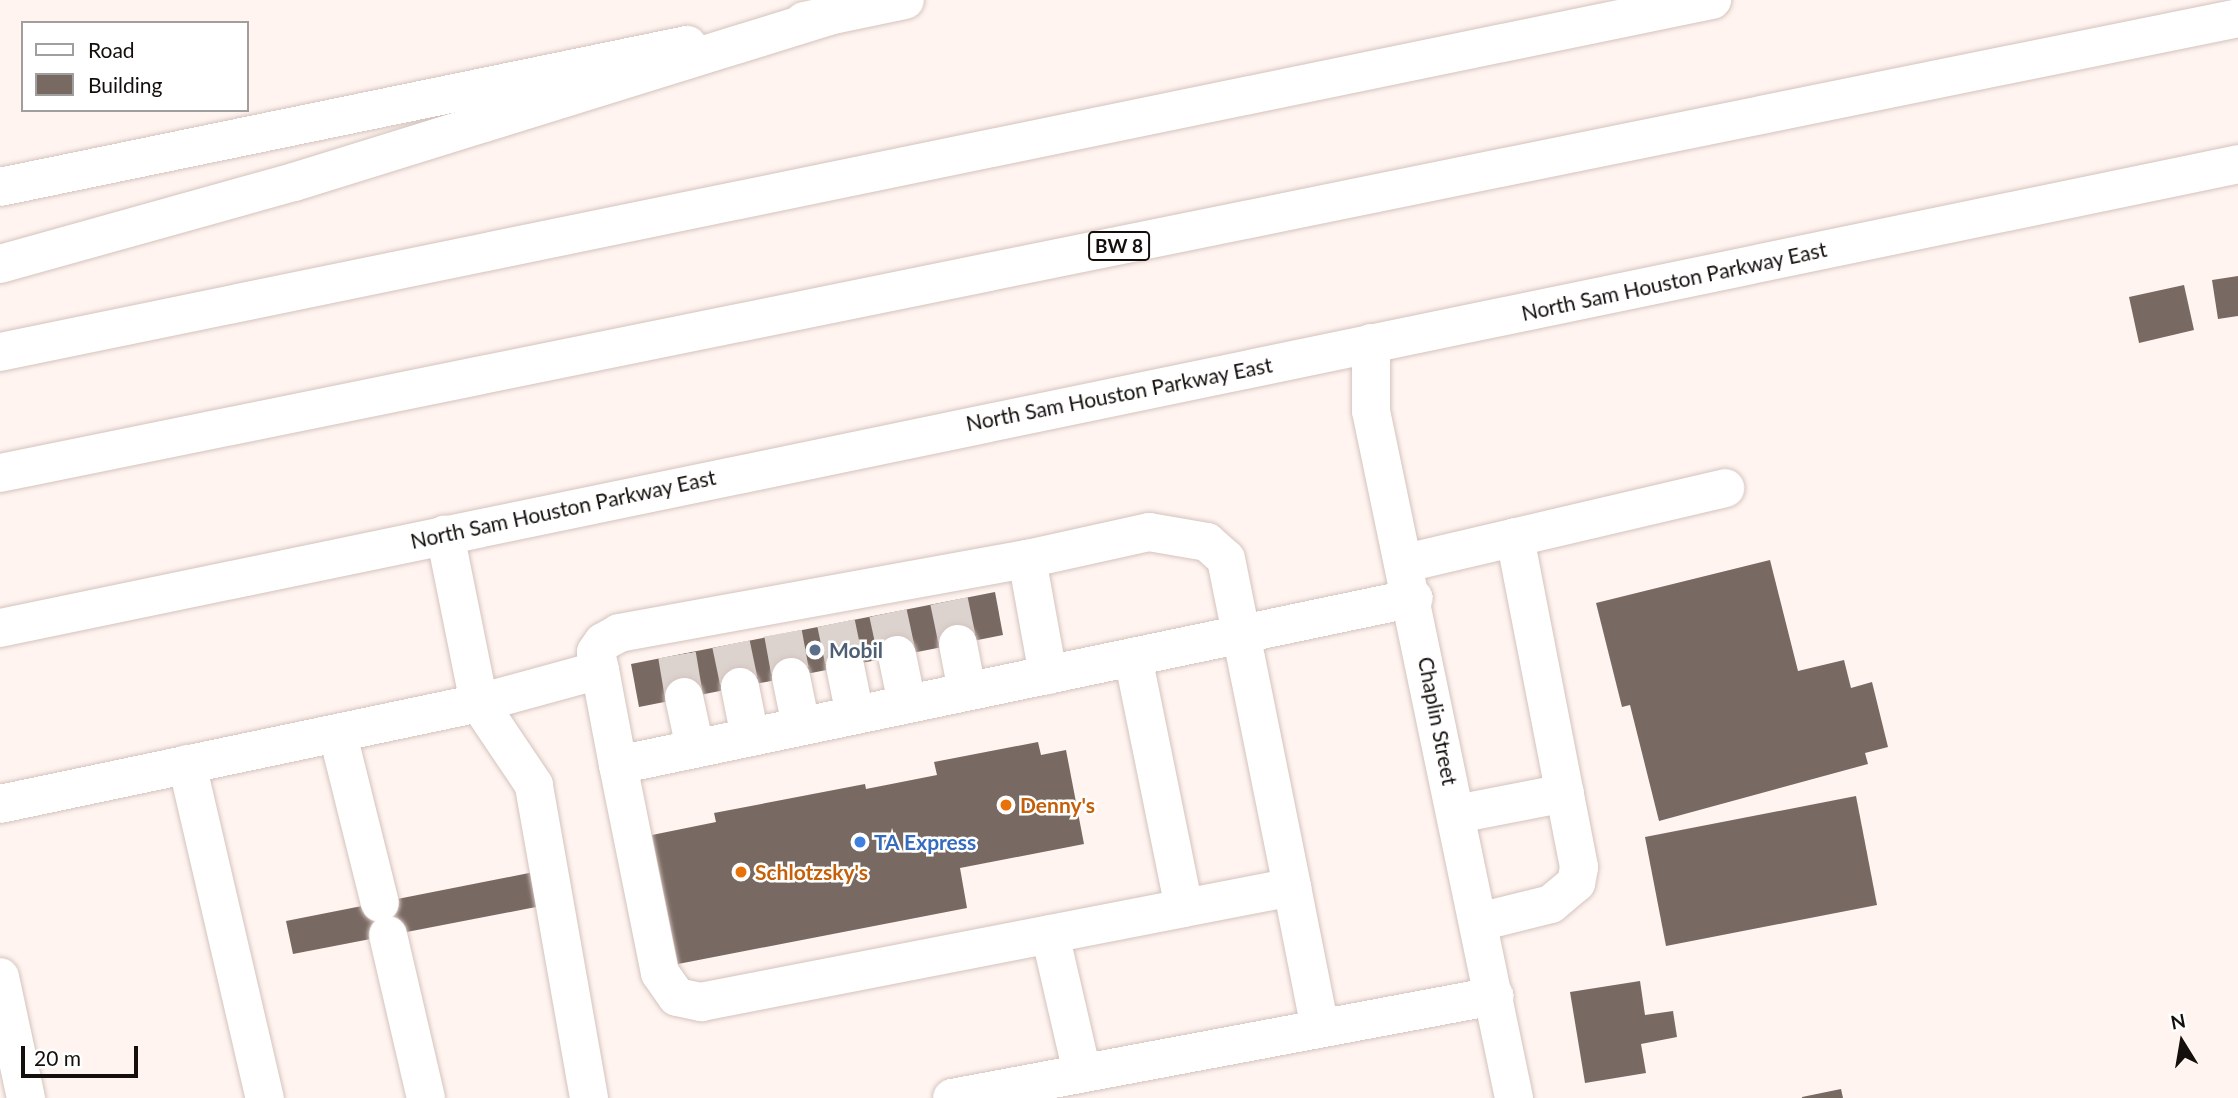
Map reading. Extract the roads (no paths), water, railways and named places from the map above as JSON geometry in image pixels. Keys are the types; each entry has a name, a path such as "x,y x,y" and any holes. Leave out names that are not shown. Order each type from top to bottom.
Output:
{"main road":[{"path":"0,187 905,0"},
{"path":"0,352 1712,0"},
{"path":"0,264 294,182 836,14"},
{"name":"BW 8","path":"0,473 2238,18"},
{"name":"North Sam Houston Parkway East","path":"0,628 2238,164"},
{"name":"Chaplin Street","path":"1371,343 1371,411 1410,580 1514,1098"},
{"path":"618,765 1241,634 1410,580 1516,537 1725,488"},
{"path":"1292,887 701,1002 677,997 660,972 596,652 603,642 619,633 673,639 833,609 946,587 1027,559 1149,532 1207,542 1226,559 1292,887 1320,1028"},
{"path":"445,534 479,703 534,785 589,1098"},
{"path":"1479,922 1551,904 1576,883 1579,867 1516,537"},
{"path":"1027,559 1048,675"},
{"path":"958,643 967,691"},
{"path":"897,655 907,704"},
{"path":"1133,657 1184,908"},
{"path":"845,666 855,715"},
{"path":"0,804 338,735 479,703 600,670"},
{"path":"791,677 801,726"},
{"path":"740,687 750,737"},
{"path":"684,697 695,748"},
{"path":"338,735 426,1098"},
{"path":"187,764 265,1098"},
{"path":"1457,814 1565,793"},
{"path":"1050,934 1082,1073"},
{"path":"0,977 26,1098"},
{"path":"952,1098 1494,996"}],"tunnel":[{"path":"949,601 958,644"},
{"path":"888,613 897,655"},
{"path":"836,623 845,666"},
{"path":"783,633 791,677"},
{"path":"731,644 740,687"},
{"path":"677,655 684,697"}],"place":[{"name":"Mobil","path":"815,650"},
{"name":"Denny's","path":"1006,805"},
{"name":"TA Express","path":"860,842"},
{"name":"Schlotzsky's","path":"741,872"}]}
